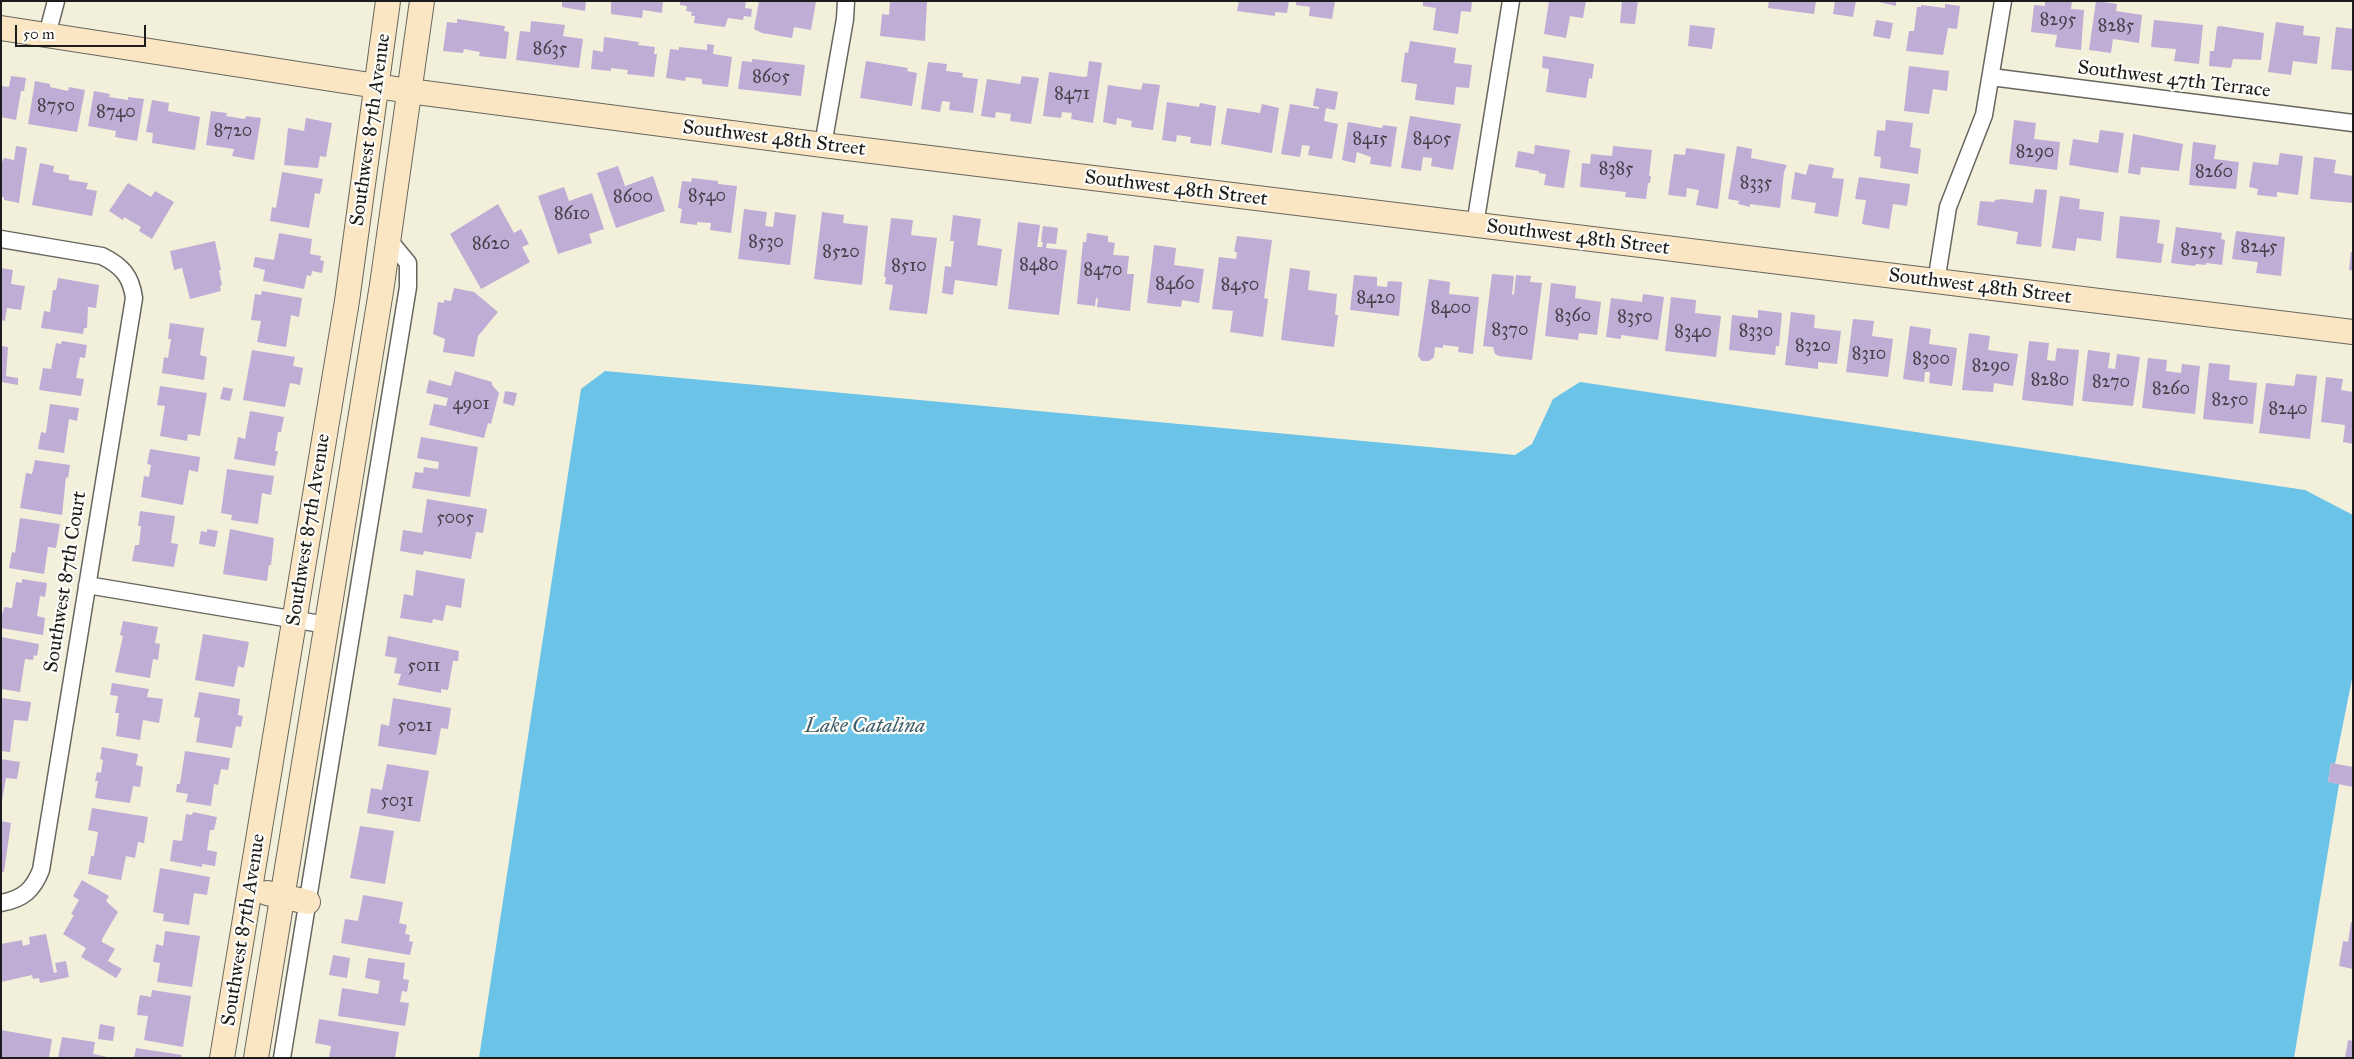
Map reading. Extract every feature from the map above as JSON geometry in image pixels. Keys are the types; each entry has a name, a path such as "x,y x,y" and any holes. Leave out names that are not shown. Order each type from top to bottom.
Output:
{"street":[{"path":"47,35 56,1"},
{"name":"Southwest 87th Avenue","path":"222,1058 345,311 388,1"},
{"name":"Southwest 87th Avenue","path":"256,1058 389,240 422,1"},
{"path":"823,145 846,1"},
{"path":"1476,225 1511,1"},
{"path":"1936,282 1948,207 1979,131 1991,77 2003,1"},
{"name":"Southwest 48th Street","path":"1,28 409,91 823,145 2353,332"},
{"name":"Southwest 47th Terrace","path":"1991,77 2353,123"},
{"name":"Southwest 87th Court","path":"1,239 102,256 117,264 127,273 132,284 134,298 44,855 36,884 26,895 14,901 1,902"},
{"name":"Southwest 87th Avenue","path":"282,1058 408,287 408,263 389,240"},
{"path":"87,585 327,625"},
{"path":"250,890 308,902"}],"water":[{"name":"Lake Catalina","path":"605,371 1515,455 1532,444 1553,399 1580,382 2305,490 2353,515 2353,674 2335,764 2331,763 2328,782 2339,784 2294,1058 479,1058 581,389"}],"building":[{"path":"562,1 586,1 585,11 562,7"},
{"path":"611,1 663,1 662,13 643,10 642,18 611,14"},
{"path":"680,1 746,1 745,8 752,9 751,17 744,16 743,20 728,18 725,27 694,23 695,16 691,16 692,12 686,11 687,6 680,5"},
{"path":"759,1 816,2 811,30 794,27 792,38 762,33 754,29"},
{"path":"890,1 927,1 925,41 880,36 882,14 889,15"},
{"path":"1239,1 1289,1 1287,13 1275,12 1275,16 1237,11"},
{"path":"1296,1 1335,1 1332,19 1309,16 1310,7 1296,5"},
{"path":"1423,1 1472,1 1471,12 1461,11 1458,34 1433,30 1436,8 1423,6"},
{"path":"1549,1 1586,1 1583,18 1570,16 1566,38 1544,34"},
{"path":"1622,1 1638,1 1635,24 1620,23"},
{"path":"1769,1 1816,1 1814,14 1768,8"},
{"path":"1835,1 1856,1 1853,17 1833,14"},
{"path":"1874,1 1896,1 1896,6"},
{"path":"2045,1 2072,1 2071,9 2084,10 2081,50 2055,47 2057,35 2031,32 2034,5 2045,6"},
{"path":"2096,1 2117,4 2116,11 2142,15 2139,43 2113,39 2111,53 2089,50"},
{"path":"1945,4 1960,6 1957,29 1948,28 1943,55 1906,51 1909,31 1914,31 1917,7 1921,7 1921,5 1945,8"},
{"path":"457,19 505,26 504,31 509,32 506,59 479,56 480,52 464,49 463,53 443,51 447,22 457,23"},
{"path":"1876,20 1893,23 1890,39 1873,36"},
{"path":"2154,20 2203,25 2199,64 2174,61 2176,49 2151,47"},
{"path":"531,21 565,25 563,36 583,39 579,68 516,60 520,31 530,32"},
{"path":"2276,22 2304,26 2303,35 2320,37 2317,64 2293,61 2291,75 2268,72"},
{"path":"1690,25 1715,28 1712,49 1688,46"},
{"path":"2217,27 2264,33 2261,60 2233,59 2231,68 2209,66 2210,51 2214,51"},
{"path":"2336,27 2353,29 2353,71 2331,69"},
{"path":"604,37 639,42 638,45 655,47 654,54 657,54 654,77 627,74 628,70 611,68 611,71 591,69 593,50 603,52"},
{"path":"1410,41 1456,48 1454,63 1472,65 1469,88 1456,87 1454,105 1415,100 1417,84 1401,82 1405,52 1408,53"},
{"path":"707,44 714,45 713,54 732,57 728,87 702,84 702,79 686,77 685,81 666,78 670,49 679,50 679,47 707,50"},
{"path":"1543,56 1594,64 1592,79 1589,78 1586,98 1546,92 1549,69 1542,68"},
{"path":"752,59 805,65 801,96 738,89 742,61 752,62"},
{"path":"866,61 908,68 907,71 917,73 912,106 860,98"},
{"path":"1089,61 1102,63 1093,123 1071,119 1072,113 1062,112 1061,118 1043,116 1049,72 1084,77 1087,76"},
{"path":"928,62 947,64 946,71 963,73 962,77 978,79 973,113 949,110 950,102 942,101 940,112 921,109"},
{"path":"1909,66 1949,71 1947,91 1933,89 1929,114 1904,111"},
{"path":"11,76 26,78 24,91 21,91 16,120 1,117 1,86 9,87"},
{"path":"1022,76 1039,78 1031,124 1010,121 1011,114 996,112 995,118 981,116 987,79 1020,84"},
{"path":"35,81 68,91 69,87 85,90 77,132 28,124"},
{"path":"1143,83 1160,85 1153,130 1131,127 1132,121 1117,118 1116,125 1103,122 1108,85 1141,90"},
{"path":"1316,88 1338,92 1335,110 1326,108 1324,121 1338,124 1332,159 1308,155 1310,146 1302,145 1300,157 1281,154 1290,104 1319,109 1319,107 1313,106"},
{"path":"94,91 110,94 109,97 128,100 128,97 144,99 137,141 115,137 116,131 88,126"},
{"path":"152,100 169,103 168,111 200,117 195,150 152,143 153,133 146,132"},
{"path":"1167,102 1199,107 1200,103 1216,106 1211,146 1190,143 1191,137 1177,135 1176,142 1162,140"},
{"path":"1262,104 1279,108 1272,153 1221,144 1227,108 1260,113"},
{"path":"211,111 227,113 226,116 245,119 246,116 261,118 254,160 232,156 234,149 206,145"},
{"path":"1410,116 1461,124 1453,170 1431,166 1432,158 1423,157 1421,171 1401,168"},
{"path":"306,118 332,123 326,157 320,156 318,168 284,165 288,128 304,131"},
{"path":"1886,120 1913,123 1910,147 1921,149 1918,174 1880,168 1881,157 1874,156 1877,130 1885,131"},
{"path":"2014,120 2036,123 2034,139 2060,142 2057,170 2009,164"},
{"path":"1348,122 1382,128 1383,125 1397,127 1391,167 1370,164 1371,157 1357,152 1355,163 1342,160"},
{"path":"2100,130 2124,133 2118,173 2069,165 2073,139 2098,143"},
{"path":"2133,134 2183,144 2179,171 2141,167 2140,175 2128,173"},
{"path":"2193,142 2216,145 2214,159 2239,162 2236,189 2189,185"},
{"path":"1535,145 1570,150 1564,188 1544,185 1546,174 1539,173 1539,171 1515,167 1518,151 1534,154"},
{"path":"16,146 27,148 19,203 4,200 4,197 1,197 1,164 4,158 14,160"},
{"path":"1613,146 1652,150 1649,176 1651,176 1646,199 1625,197 1626,192 1580,187 1582,163 1590,164 1591,154 1612,156"},
{"path":"1737,146 1752,149 1751,158 1787,165 1784,172 1780,208 1750,204 1750,207 1738,204 1739,201 1728,199"},
{"path":"1686,148 1725,154 1718,209 1696,205 1699,190 1687,188 1686,197 1668,195 1674,154 1685,155"},
{"path":"2280,153 2303,156 2298,195 2277,192 2277,197 2257,195 2258,189 2249,187 2253,162 2278,165"},
{"path":"2314,157 2336,160 2334,173 2353,176 2353,203 2310,199"},
{"path":"40,163 54,166 53,172 69,175 69,180 88,183 86,189 97,191 92,216 32,205"},
{"path":"1809,164 1834,168 1832,178 1844,179 1838,217 1814,213 1816,203 1791,199 1795,172 1806,175"},
{"path":"618,166 625,186 653,176 665,211 616,228 597,173"},
{"path":"282,172 323,179 320,194 315,193 309,228 270,221 272,207 276,208"},
{"path":"1859,177 1910,184 1907,206 1893,204 1889,229 1862,224 1866,200 1855,199"},
{"path":"692,178 718,181 718,184 737,186 731,233 710,230 711,223 697,222 697,225 680,223 682,209 678,208 682,181 691,182"},
{"path":"128,183 151,197 155,191 174,202 152,239 139,231 141,227 124,217 123,220 109,211"},
{"path":"564,187 569,201 592,193 604,229 589,234 592,243 558,254 538,196"},
{"path":"2035,189 2047,190 2041,247 2016,244 2018,232 1977,225 1980,201 1994,202 1995,200 2002,199 2033,203"},
{"path":"2060,196 2080,199 2079,209 2104,212 2101,241 2077,238 2075,251 2052,248"},
{"path":"498,204 514,233 521,229 529,244 522,247 530,262 481,289 450,234"},
{"path":"744,209 767,212 765,226 773,227 775,212 796,215 790,265 738,259"},
{"path":"822,212 844,215 843,223 868,226 862,285 814,279"},
{"path":"953,215 981,219 977,245 1002,249 997,286 955,280 953,295 942,293 945,266 951,267 954,241 950,241"},
{"path":"2120,216 2160,220 2157,243 2164,244 2161,263 2116,258"},
{"path":"891,218 913,220 911,235 937,238 927,314 889,310 893,285 885,284 886,277 884,277"},
{"path":"1018,222 1040,225 1037,247 1042,247 1043,226 1058,228 1056,244 1047,243 1046,248 1067,250 1059,315 1008,309"},
{"path":"2176,227 2222,233 2221,239 2225,240 2222,265 2206,263 2206,265 2196,264 2195,266 2171,263"},
{"path":"2236,231 2285,237 2281,276 2256,273 2258,262 2232,259"},
{"path":"279,233 312,239 310,254 321,256 320,260 324,261 322,273 312,271 311,276 307,275 304,289 263,281 265,270 253,267 255,257 274,260"},
{"path":"1087,233 1108,236 1108,242 1115,243 1113,255 1129,256 1127,274 1134,274 1130,311 1097,307 1098,299 1096,298 1095,306 1077,304 1083,242 1086,242"},
{"path":"1237,236 1272,240 1264,298 1268,299 1263,337 1230,332 1233,311 1212,309 1219,257 1236,259 1237,252 1234,252"},
{"path":"215,241 221,270 219,270 222,285 220,286 221,291 190,299 182,268 174,270 170,251"},
{"path":"1154,245 1176,248 1174,265 1204,269 1199,303 1182,300 1181,307 1147,303"},
{"path":"2351,252 2353,252 2353,271 2349,270"},
{"path":"1,268 13,270 11,284 25,286 21,310 7,308 5,321 1,320"},
{"path":"1290,268 1310,271 1308,290 1337,294 1335,315 1338,315 1334,347 1281,340"},
{"path":"1492,274 1514,276 1512,294 1514,295 1516,275 1531,276 1530,282 1542,283 1532,360 1499,356 1495,354 1493,347 1483,346"},
{"path":"1354,275 1377,277 1377,286 1387,287 1388,281 1402,282 1399,316 1350,310"},
{"path":"58,278 99,285 96,308 88,307 87,328 84,328 83,334 41,328 44,311 50,312 53,290 56,290"},
{"path":"1429,279 1450,282 1449,294 1479,297 1473,354 1458,352 1459,347 1443,345 1443,348 1435,347 1434,357 1429,361 1422,361 1418,356"},
{"path":"1551,283 1576,286 1575,298 1601,302 1597,335 1579,333 1578,340 1545,336"},
{"path":"454,288 474,292 498,312 478,336 474,357 443,352 445,339 433,334 438,302 444,303 444,300 451,301"},
{"path":"262,291 302,298 299,317 291,315 286,347 257,342 261,321 251,320 255,294 261,295"},
{"path":"1643,294 1664,297 1658,340 1621,335 1621,339 1606,337 1611,298 1642,302"},
{"path":"1671,297 1696,300 1695,313 1721,316 1716,357 1665,351"},
{"path":"1758,310 1782,313 1779,346 1776,346 1775,355 1729,350 1732,315 1758,318"},
{"path":"1791,312 1815,315 1814,328 1841,331 1837,364 1818,362 1818,369 1785,365"},
{"path":"1853,319 1874,321 1872,336 1893,339 1888,377 1846,372"},
{"path":"170,323 204,328 200,355 207,357 204,380 162,373 164,357 168,358 171,339 168,339"},
{"path":"1910,326 1931,329 1929,344 1957,348 1952,386 1929,383 1930,372 1925,372 1924,382 1903,379"},
{"path":"1969,333 1990,336 1988,350 2018,354 2013,386 1994,383 1993,392 1962,390"},
{"path":"62,341 87,345 85,358 80,357 76,378 84,379 81,396 39,390 43,368 51,369 56,343 61,344"},
{"path":"2029,341 2049,343 2047,360 2055,361 2057,348 2079,350 2073,406 2022,400"},
{"path":"1,346 8,347 6,376 18,378 18,385 1,382"},
{"path":"252,350 295,357 293,366 303,368 300,385 290,383 285,407 243,400"},
{"path":"2088,350 2110,353 2108,368 2115,369 2117,354 2140,357 2133,406 2082,401"},
{"path":"2148,358 2167,360 2166,371 2181,373 2182,364 2200,366 2195,414 2142,408"},
{"path":"2209,363 2230,365 2229,380 2257,383 2253,424 2203,419"},
{"path":"455,371 492,382 492,385 499,393 491,424 488,423 484,438 429,425 434,404 446,406 448,398 426,393 429,380 451,386"},
{"path":"2296,374 2317,376 2310,439 2259,433 2266,383 2294,386"},
{"path":"2326,377 2343,379 2341,390 2353,392 2353,444 2343,442 2345,425 2321,422"},
{"path":"160,386 207,393 200,436 188,434 187,441 160,436 165,406 157,405"},
{"path":"223,387 233,389 230,401 220,399"},
{"path":"505,391 517,393 514,406 503,403"},
{"path":"50,404 79,408 77,421 69,419 64,453 38,449 41,432 46,433"},
{"path":"250,411 284,417 281,432 278,432 275,451 278,451 275,466 234,459 238,437 245,439"},
{"path":"421,437 478,447 470,497 412,488 415,472 423,473 424,467 438,469 439,462 417,458"},
{"path":"150,449 200,457 198,472 189,470 183,505 141,497 144,476 149,477 151,465 147,464"},
{"path":"35,460 70,465 68,478 66,477 62,515 20,508 26,473 32,474"},
{"path":"227,469 274,476 271,495 262,493 258,524 231,520 232,515 221,513"},
{"path":"427,499 487,509 483,533 476,532 471,559 424,551 423,555 400,551 403,530 422,533"},
{"path":"140,511 175,516 171,543 178,544 174,567 132,561 135,545 139,545 141,526 138,526"},
{"path":"20,518 60,524 56,548 48,547 44,574 9,568 12,552 15,553"},
{"path":"207,529 218,531 215,547 199,544 201,531 207,532"},
{"path":"230,529 274,538 267,581 223,574"},
{"path":"416,570 465,579 461,608 446,605 443,621 433,619 432,623 400,618 404,594 413,596"},
{"path":"22,579 47,583 45,597 40,596 37,616 45,618 43,635 1,628 1,613 3,613 4,607 12,608 16,582 22,583"},
{"path":"123,621 158,627 155,643 160,644 158,660 153,659 150,678 115,672 123,636 120,635"},
{"path":"203,634 249,642 244,668 238,666 234,687 195,680"},
{"path":"388,636 459,651 458,661 453,661 448,690 441,689 441,693 398,685 401,674 394,673 397,658 385,656"},
{"path":"1,637 39,644 37,656 34,655 33,660 25,659 20,692 1,689"},
{"path":"112,683 149,689 147,697 163,699 159,723 143,720 140,740 116,736 119,713 115,713 118,696 110,695"},
{"path":"199,692 240,699 238,715 243,716 241,727 236,726 232,748 196,742 200,718 194,717"},
{"path":"1,698 31,702 28,721 14,720 10,752 1,751"},
{"path":"393,698 451,708 448,729 441,728 436,755 378,746 381,724 389,726"},
{"path":"102,747 138,754 136,765 143,767 140,787 133,786 130,803 95,798 98,781 95,781 97,772 101,773 103,760 100,759"},
{"path":"185,751 230,758 228,770 221,769 218,785 214,784 211,806 186,802 188,794 176,792 177,784 180,784"},
{"path":"1,759 20,762 17,779 6,778 2,801"},
{"path":"2331,763 2353,767 2353,787 2328,782"},
{"path":"387,764 429,771 420,822 367,813 371,788 382,790"},
{"path":"92,808 148,817 144,843 138,842 135,858 126,856 121,880 88,874 91,856 94,856 98,832 88,830"},
{"path":"193,812 217,817 214,830 210,830 207,850 217,852 215,866 202,864 202,867 170,861 173,840 182,841 186,814 192,815"},
{"path":"1,821 11,823 4,872 1,872"},
{"path":"360,826 394,831 385,884 350,878"},
{"path":"160,868 210,877 207,895 194,893 189,925 163,921 164,914 153,912"},
{"path":"82,880 109,896 106,901 118,912 102,939 102,942 115,949 108,961 122,969 116,978 81,957 86,948 63,934 74,915 71,914 79,900 73,896"},
{"path":"363,895 403,902 399,923 407,925 405,934 410,935 409,941 413,942 410,955 341,943 345,919 358,921"},
{"path":"2351,922 2353,922 2353,969 2339,966 2343,941 2348,942"},
{"path":"165,931 200,936 192,987 157,982 160,963 153,962 156,944 163,946"},
{"path":"46,934 54,973 57,972 55,963 66,961 69,977 40,983 39,978 33,979 32,975 1,982 1,944 22,940 23,946 30,944 29,937"},
{"path":"333,955 350,958 347,978 329,975"},
{"path":"368,958 405,963 403,979 409,980 407,992 402,991 400,1002 409,1003 405,1026 338,1016 342,988 378,994 380,981 365,978"},
{"path":"152,990 191,996 183,1047 144,1040 148,1016 137,1015 138,1005 140,995 151,997"},
{"path":"319,1019 399,1032 395,1058 329,1058 331,1046 315,1043"},
{"path":"100,1024 115,1027 113,1041 98,1039"},
{"path":"1,1030 52,1039 49,1058 1,1058"},
{"path":"62,1037 95,1042 93,1054 112,1058 58,1058"},
{"path":"2348,1040 2353,1041 2353,1058 2345,1058"},
{"path":"136,1048 182,1055 181,1058 134,1058"}]}
